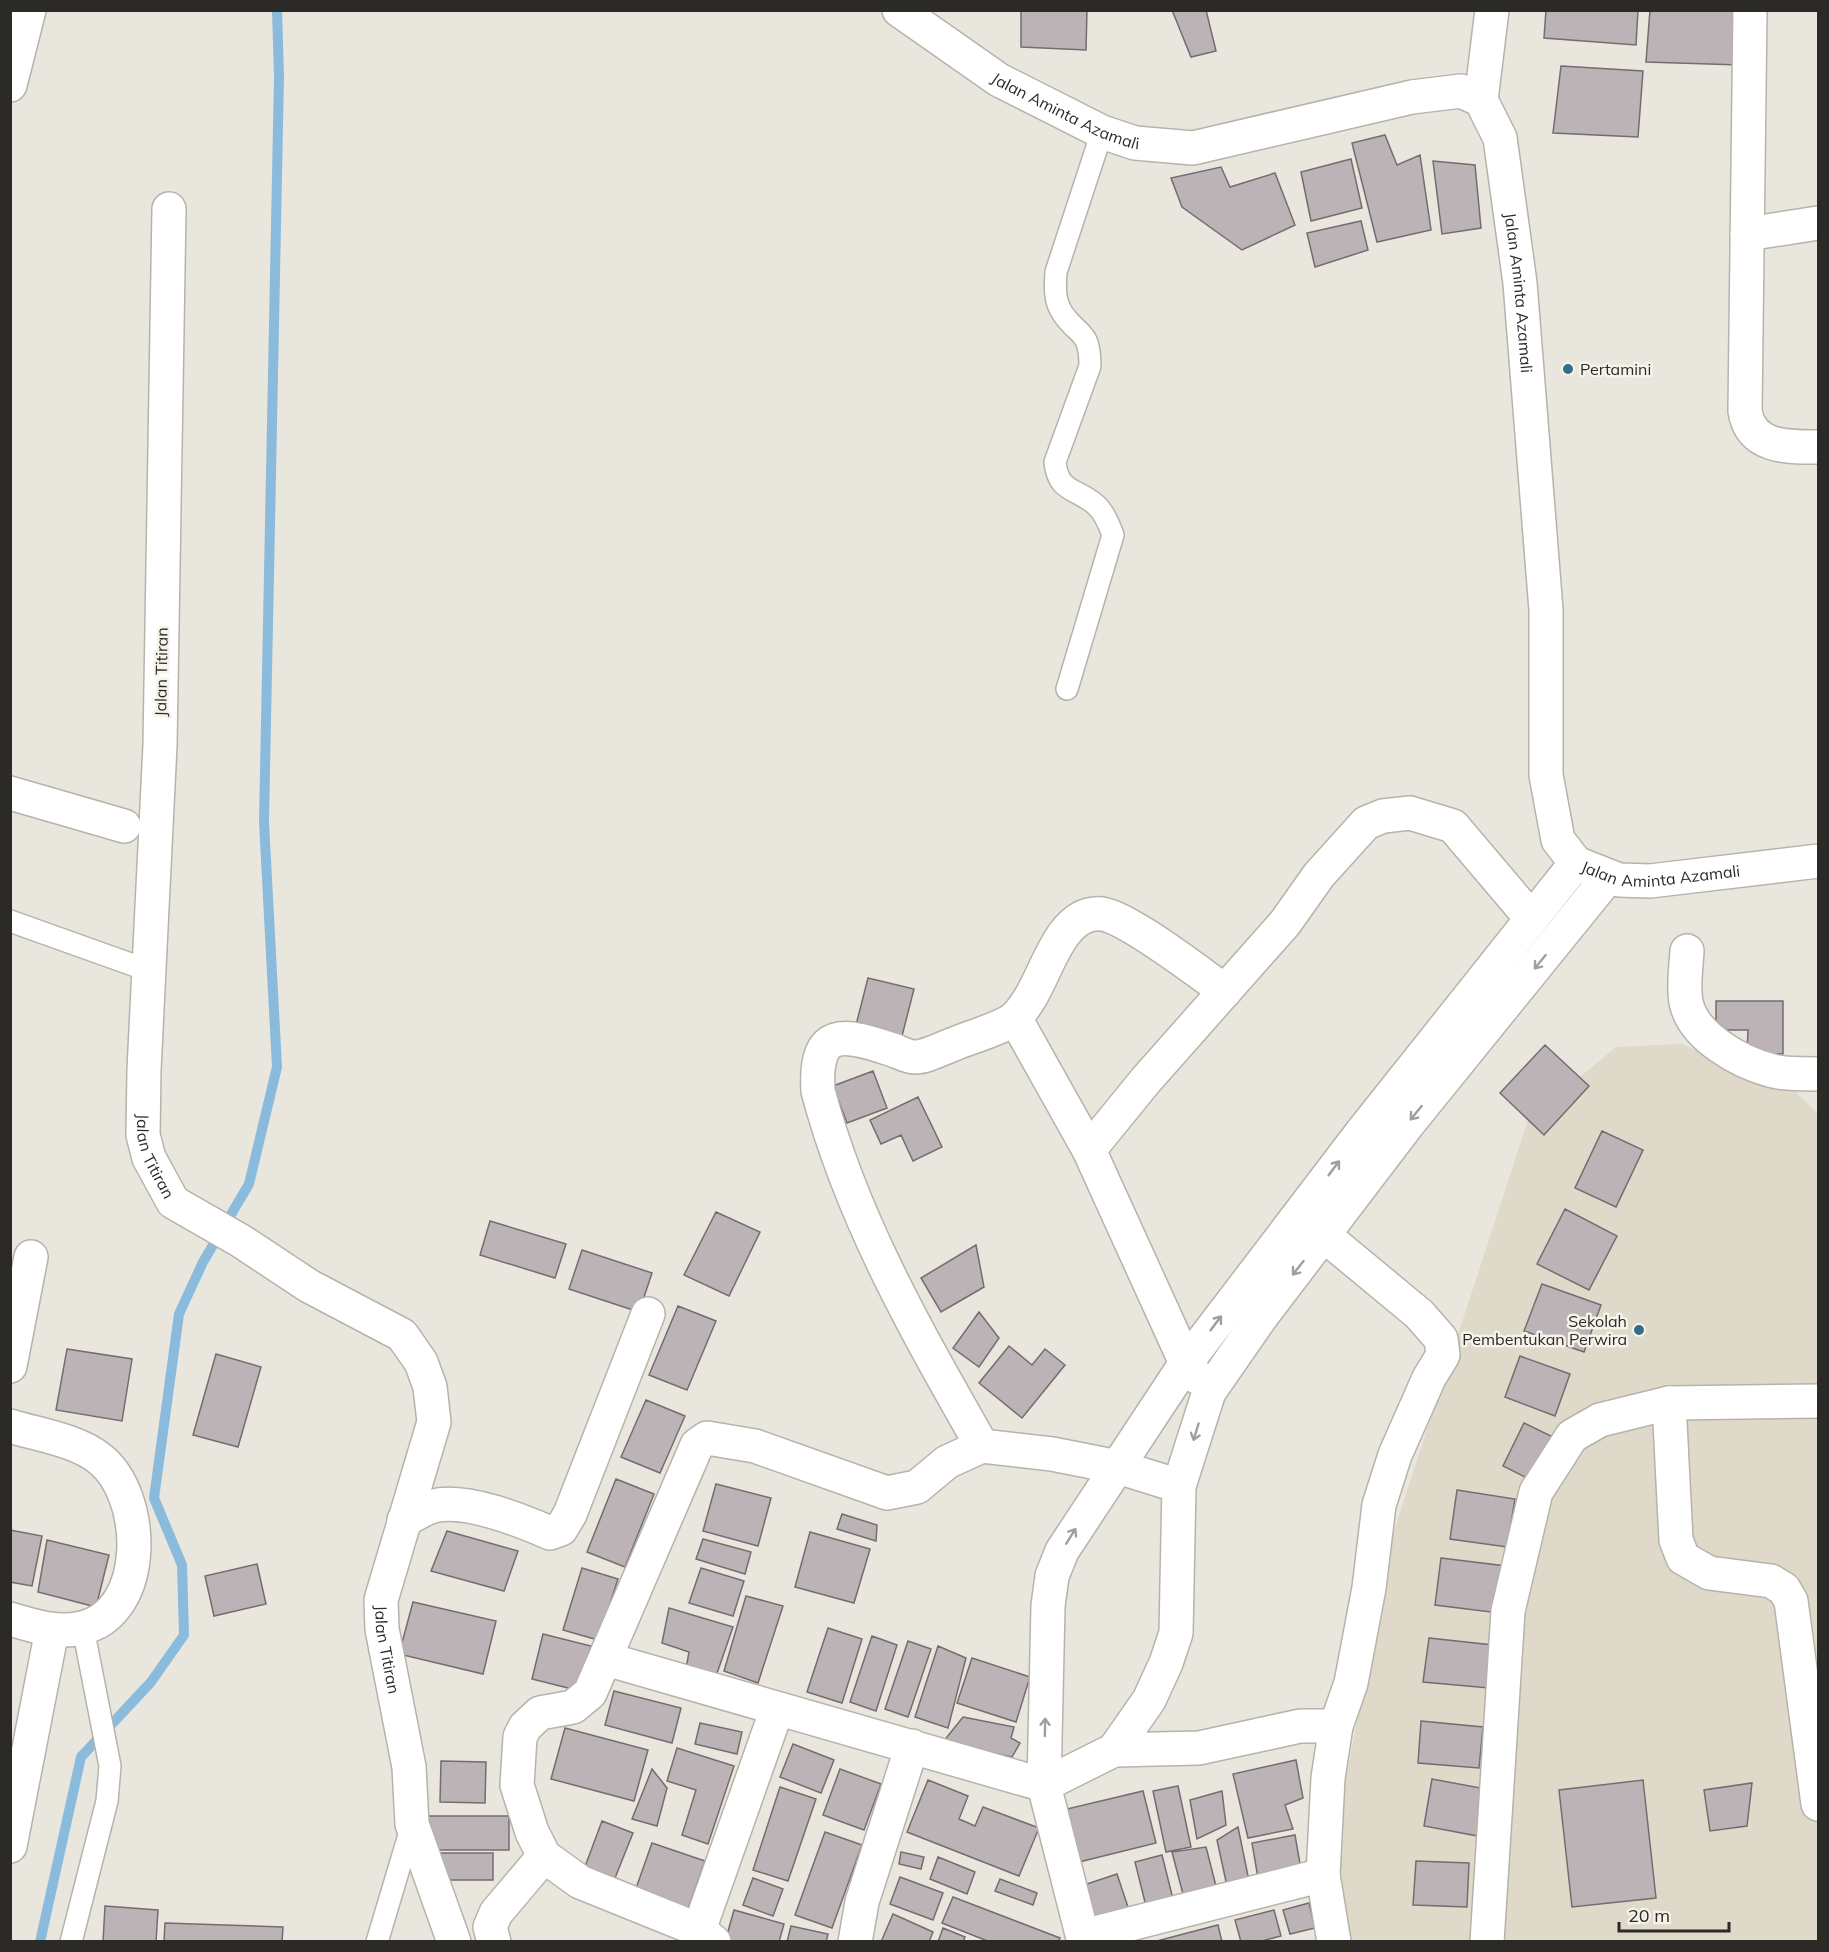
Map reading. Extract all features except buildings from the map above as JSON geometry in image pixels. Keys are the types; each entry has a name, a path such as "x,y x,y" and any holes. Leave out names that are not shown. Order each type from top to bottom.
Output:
{"street":[{"path":"10,85 29,10"},
{"name":"Jalan Aminta Azamali","path":"899,10 999,80 1102,132 1135,143 1193,148 1412,97 1461,91 1481,100 1500,138 1520,283 1546,610 1546,775 1550,807 1558,840 1576,863 1608,877 1650,881 1818,861"},
{"path":"1481,100 1492,10"},
{"path":"1750,10 1744,411 1752,432 1763,439 1790,447 1818,447"},
{"name":"Jalan Titiran","path":"169,209 160,745 143,1134 149,1158 173,1202 241,1241 309,1286 402,1335 421,1362 430,1387 434,1422 381,1600 382,1629 409,1767 412,1824 454,1941"},
{"path":"1747,234 1818,223"},
{"path":"10,793 124,826"},
{"path":"1089,1150 1285,923 1319,875 1366,823 1383,816 1410,813 1453,826 1531,918"},
{"path":"1323,1875 1083,1939 1044,1785 1048,1606 1053,1576 1062,1551 1186,1363 1469,996 1576,863"},
{"path":"1114,1750 1149,1700 1166,1663 1176,1633 1179,1486 1209,1392 1261,1317 1408,1124 1608,877"},
{"path":"982,1446 904,1310 861,1218 824,1112 817,1072 824,1047 830,1041 842,1038 860,1040 915,1057 1015,1018 1062,936 1075,921 1090,915 1103,914 1128,926 1225,991"},
{"path":"1687,951 1686,1003 1695,1021 1709,1038 1747,1061 1773,1071 1818,1074"},
{"path":"1469,996 1496,1016"},
{"path":"1015,1018 1089,1150 1186,1363 1209,1392"},
{"path":"1299,1214 1419,1314 1441,1339 1443,1355 1429,1378 1395,1455 1379,1505 1369,1588 1351,1683 1336,1726 1328,1778 1323,1875 1334,1941"},
{"path":"10,1366 31,1257"},
{"path":"404,1520 433,1506 457,1504 520,1520 550,1533 561,1529 570,1514 648,1314"},
{"path":"1487,1941 1508,1611 1536,1492 1572,1436 1600,1420 1669,1403 1818,1401"},
{"path":"1669,1403 1676,1540 1683,1558 1709,1573 1771,1581 1784,1588 1791,1601 1818,1804"},
{"path":"10,1426 75,1445 100,1458 122,1486 130,1512 133,1542 131,1580 106,1617 68,1629 10,1619"},
{"path":"777,1708 706,1936 580,1882 544,1856 532,1832 517,1785 520,1737 525,1726 540,1713 573,1707 590,1693 696,1445 707,1438 755,1446 887,1492 917,1487 947,1462 982,1446 1052,1454 1118,1467 1179,1486"},
{"path":"10,1846 68,1629"},
{"path":"606,1659 1044,1785 1114,1750 1200,1748 1300,1726 1336,1726"},
{"path":"855,1941 862,1902 912,1746"},
{"path":"494,1941 490,1927 496,1913 544,1856"}],"lane":[{"path":"1067,689 1113,535 1096,505 1060,484 1056,476 1055,462 1090,366 1090,351 1083,332 1063,314 1055,294 1056,272 1102,132"},
{"path":"10,921 150,971"},
{"path":"68,1629 110,1766 107,1801 71,1941"},
{"path":"377,1941 412,1824"}],"shaded area":[{"name":"Sekolah Pembentukan Perwira","path":"1682,1044 1796,1092 1818,1114 1818,1941 1349,1941 1332,1854 1391,1540 1528,1120 1616,1047"}],"waterway":[{"path":"40,1942 81,1757 151,1682 184,1635 182,1565 154,1498 179,1314 203,1262 249,1184 277,1067 264,822 279,76 277,10"}],"place":[{"name":"Pertamini","path":"1568,369"},
{"name":"Sekolah Pembentukan Perwira","path":"1639,1330"}]}
